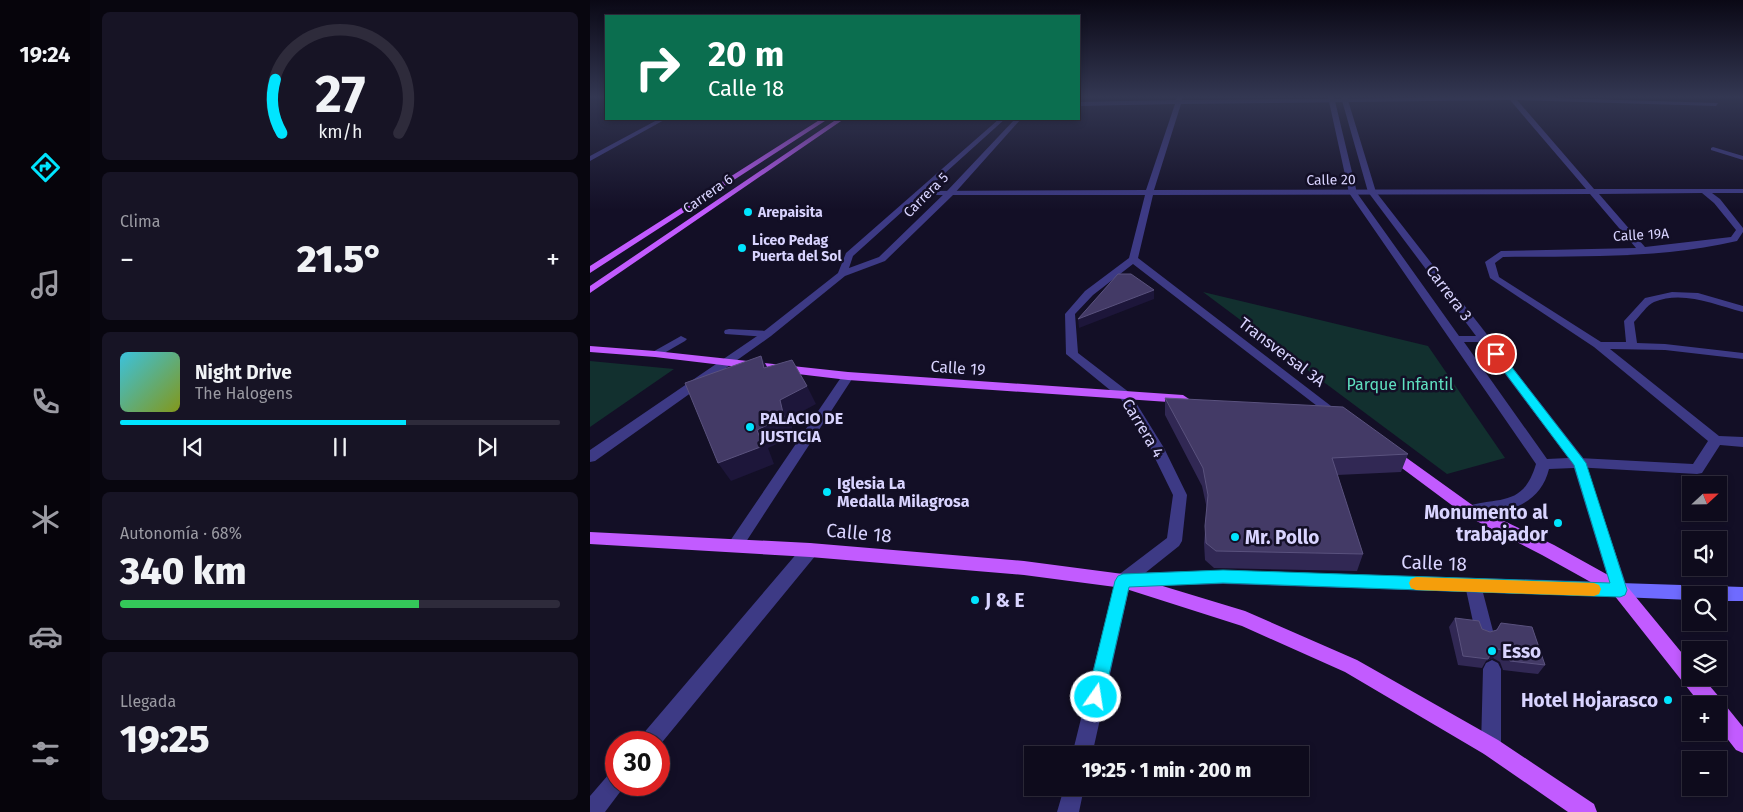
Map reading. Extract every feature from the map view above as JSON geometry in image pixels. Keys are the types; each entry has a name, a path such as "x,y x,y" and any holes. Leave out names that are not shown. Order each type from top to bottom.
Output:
{"main road":[{"name":"Carrera 6","path":"590,270 800,135"},
{"name":"Carrera 6","path":"590,290 818,135"},
{"name":"Calle 19","path":"590,349 655,354 848,376 1196,400"},
{"path":"1305,405 1325,406"},
{"name":"Transversal 3A","path":"1325,406 1340,417"},
{"path":"1378,444 1470,511 1548,550 1620,590 1705,696"},
{"name":"Calle 18","path":"590,538 810,550 1024,568 1123,581 1245,619 1351,666 1491,747 1586,812"},
{"name":"Calle 18","path":"1620,590 1743,594"},
{"path":"1727,723 1743,743"}],"street":[{"path":"590,159 634,135"},
{"name":"Carrera 5","path":"842,274 849,255 984,135"},
{"name":"Carrera 5","path":"590,456 767,334 842,274 882,258 950,193 1003,135"},
{"path":"1132,259 1149,193 1168,135"},
{"name":"Carrera 3","path":"1340,135 1353,193 1543,464"},
{"name":"Carrera 3","path":"1355,135 1372,192 1579,463 1620,590"},
{"path":"1544,135 1642,249"},
{"path":"1341,140 1356,140"},
{"path":"1713,149 1743,158"},
{"name":"Calle 20","path":"920,193 1353,193 1591,190 1743,192"},
{"name":"Calle 19A","path":"1598,345 1495,278 1490,262 1501,254 1642,249 1710,244 1734,239 1740,230 1717,201 1706,192"},
{"path":"1392,248 1414,247"},
{"name":"Carrera 4","path":"1123,581 1174,542 1180,495 1157,448 1126,396 1072,354 1070,314 1089,294 1132,259"},
{"name":"Transversal 3A","path":"1132,259 1325,406"},
{"path":"1632,346 1629,321 1648,300 1672,295 1698,296 1743,310"},
{"path":"729,332 767,334"},
{"path":"1456,339 1484,339"},
{"path":"655,354 680,340"},
{"path":"1598,345 1665,347 1743,356"},
{"path":"1598,345 1716,440 1743,442"},
{"path":"735,546 848,376"},
{"path":"1470,511 1500,508 1523,498 1538,482 1543,464 1579,463 1697,469 1716,440"},
{"path":"658,731 810,550"},
{"name":"Calle 18","path":"1123,581 1223,577 1620,590"},
{"path":"1084,746 1123,581"},
{"path":"1473,585 1484,631"},
{"path":"1491,747 1492,669"},
{"path":"591,812 605,795"},
{"path":"1068,812 1072,796"}],"green space":[{"name":"Parque Infantil","path":"1203,292 1428,346 1505,458 1447,474"},
{"path":"590,361 674,369 590,427"}],"building":[{"path":"1118,274 1131,274 1154,290 1078,319"},
{"name":"PALACIO DE JUSTICIA","path":"761,356 764,368 792,360 807,386 780,400 784,417 757,430 763,446 718,463 685,383"},
{"path":"1165,398 1343,407 1408,454 1332,458 1363,554 1216,551 1206,543 1205,526 1208,495 1203,468"},
{"name":"Esso","path":"1455,618 1479,621 1482,629 1490,632 1497,630 1501,623 1532,627 1545,665 1510,661 1506,653 1499,649 1492,652 1488,659 1463,656"}],"slow traffic":[{"path":"1416,583 1594,589"}],"place":[{"name":"Arepaisita","path":"748,212"},
{"name":"Liceo Pedag Puerta del Sol","path":"742,248"},
{"name":"PALACIO DE JUSTICIA","path":"750,427"},
{"name":"Iglesia La Medalla Milagrosa","path":"827,492"},
{"name":"Monumento al trabajador","path":"1558,523"},
{"name":"Mr. Pollo","path":"1235,537"},
{"name":"J & E","path":"975,600"},
{"name":"Esso","path":"1492,651"},
{"name":"Hotel Hojarasco","path":"1668,700"}],"route":[{"path":"1096,697 1123,581 1223,577 1620,590 1579,463 1496,354"}]}
